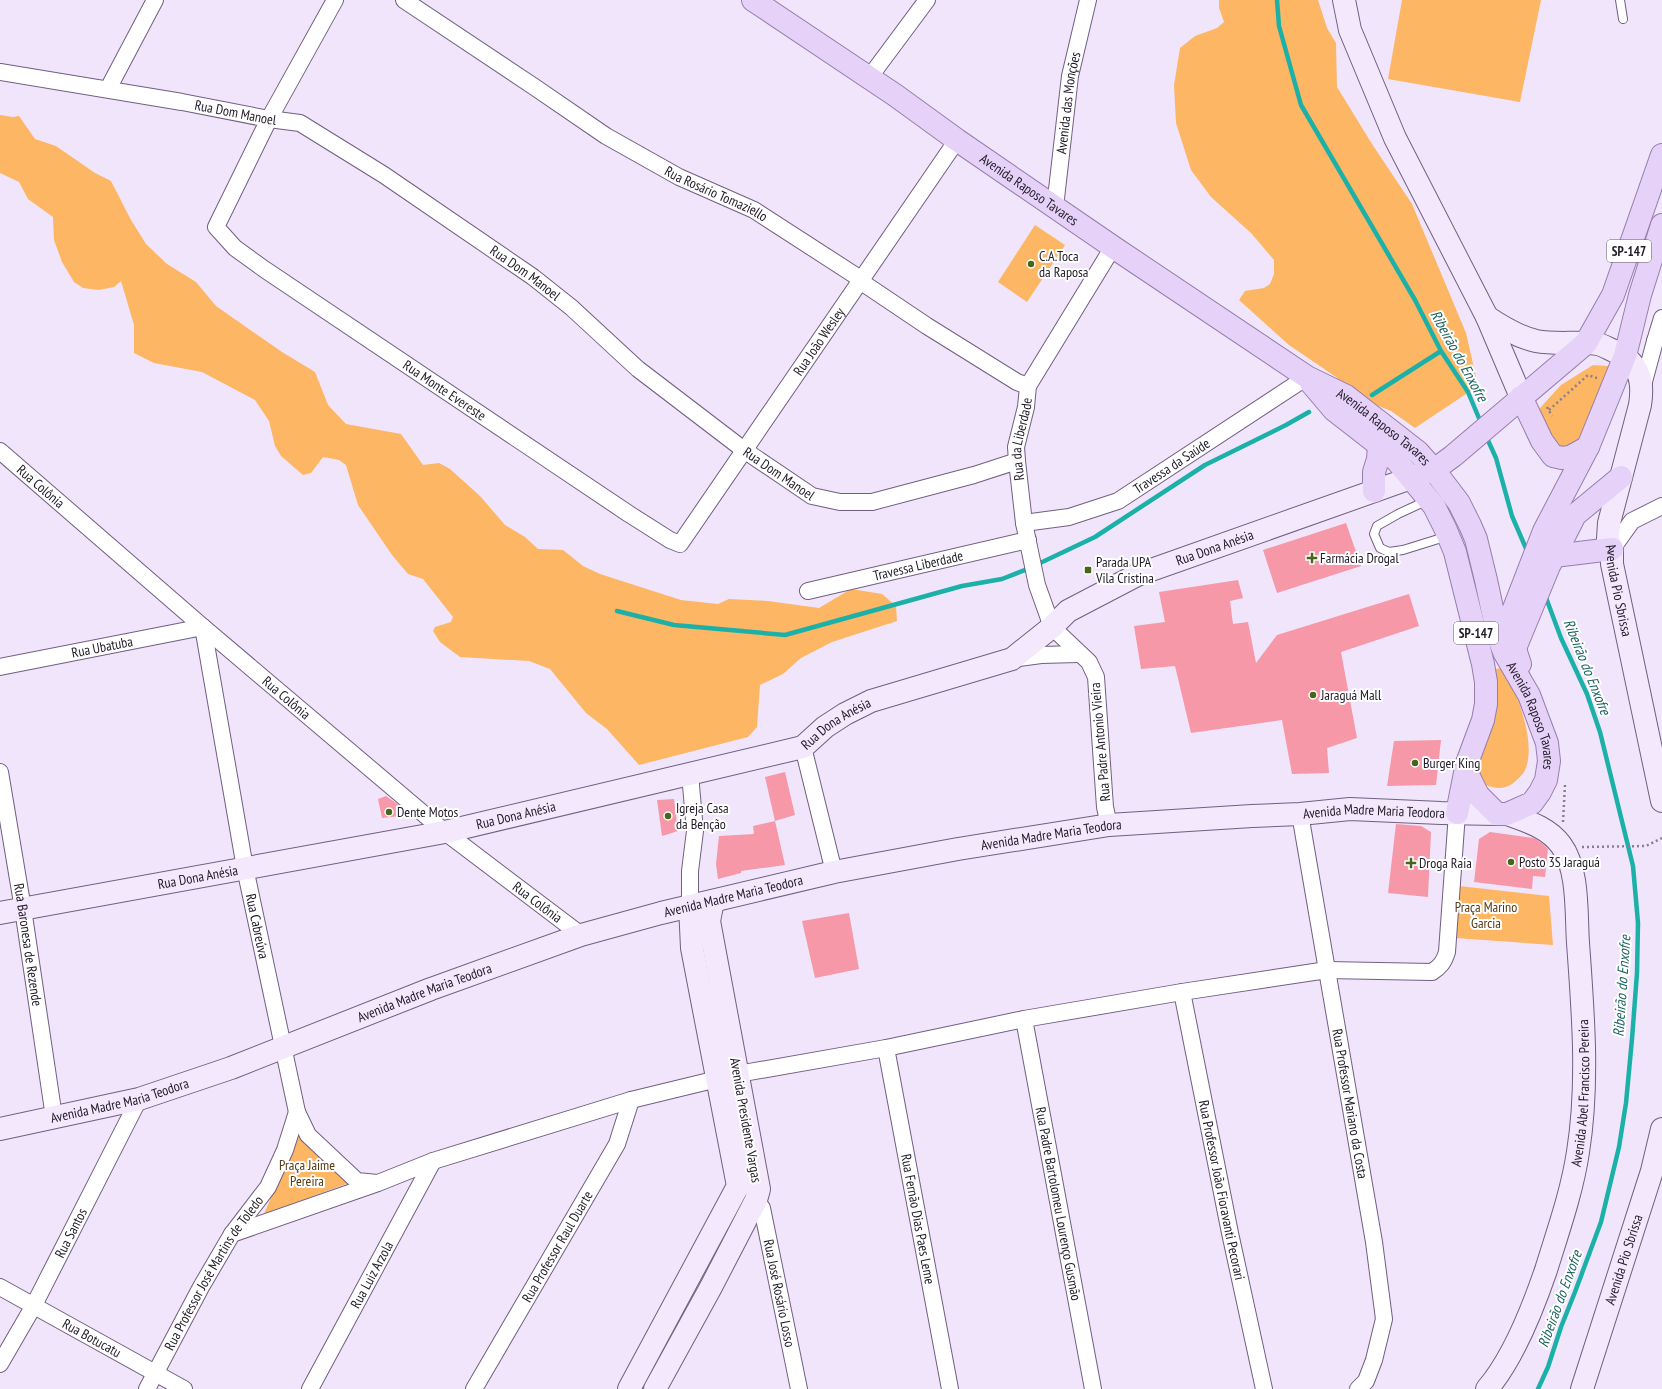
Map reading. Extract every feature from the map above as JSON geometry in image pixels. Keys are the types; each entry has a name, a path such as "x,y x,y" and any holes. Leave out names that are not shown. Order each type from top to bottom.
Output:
{"main road":[{"name":"Avenida Raposo Tavares","path":"753,0 869,78 1055,208 1306,377 1346,396 1418,452 1459,503 1470,525 1476,539 1485,574 1498,636 1504,652 1529,695 1547,743 1549,761 1546,780 1540,792 1532,802 1502,814"},
{"name":"SP-147","path":"1434,470 1468,444 1586,343 1613,295 1662,155"},
{"name":"SP-147","path":"1625,356 1640,295 1662,226"},
{"path":"1529,695 1515,649 1512,611 1526,580 1544,532 1588,447 1625,356"},
{"name":"Avenida Raposo Tavares","path":"1306,377 1334,410 1379,445 1429,499 1449,536 1455,552 1472,618 1486,682 1486,704 1467,763 1457,813"},
{"path":"1514,404 1553,456 1562,458 1570,457 1588,447"},
{"path":"1374,491 1374,472 1378,459 1379,445"},
{"name":"Rua Dona Anésia","path":"1411,478 1434,470"},
{"path":"1515,649 1552,561 1575,515 1619,487"},
{"path":"1552,561 1612,549"},
{"path":"1467,763 1473,787 1485,803 1502,814"}],"street":[{"path":"108,89 155,0"},
{"path":"269,119 335,0"},
{"name":"Rua Rosário Tomaziello","path":"404,0 606,136 679,177 754,210 856,276 860,281 934,330 1017,382 1028,386"},
{"path":"869,78 927,0"},
{"name":"Avenida das Monções","path":"1055,208 1070,76 1088,0"},
{"path":"1344,0 1350,30 1395,138 1488,316 1514,404"},
{"name":"Rua Dom Manoel","path":"0,72 108,89 269,119 300,123 384,175 533,276 572,308 638,369 744,450 812,496 840,502 872,502 974,475 1017,461"},
{"name":"Rua Monte Evereste","path":"269,119 216,227 235,248 330,315 629,514 670,540 680,544"},
{"name":"Rua João Wesley","path":"680,544 957,140"},
{"name":"Rua da Liberdade","path":"1052,627 1037,585 1024,523 1016,447 1026,407 1028,386 1113,247"},
{"name":"Avenida Pio Sbrissa","path":"1488,316 1502,327 1535,340 1565,344 1599,344 1625,356 1638,372 1642,390 1640,406 1609,528 1608,539 1612,549 1612,564 1662,801"},
{"path":"1642,390 1658,339 1662,318"},
{"name":"Travessa da Saúde","path":"1024,523 1068,517 1118,501 1306,377"},
{"name":"Rua Colônia","path":"0,451 203,627 445,832 581,935"},
{"name":"Rua Dona Anésia","path":"1012,659 1052,627 1068,611 1137,574 1411,478"},
{"path":"1619,487 1622,510 1632,521"},
{"path":"1612,549 1632,521 1662,506"},
{"name":"Travessa Liberdade","path":"808,591 1029,546"},
{"name":"Rua Ubatuba","path":"0,667 203,627"},
{"name":"Rua Cabreúva","path":"203,627 245,868 297,1112 308,1135 357,1180 378,1183"},
{"name":"Rua Padre Antonio Vieira","path":"1052,627 1078,654 1088,662 1096,677 1105,807 1109,825"},
{"name":"Rua Dona Anésia","path":"0,913 445,832 803,747 825,727 844,714 871,702 1012,659 1041,655 1078,654"},
{"path":"803,747 834,872"},
{"name":"Rua Baronesa de Rezende","path":"0,772 23,909 54,1117"},
{"path":"690,774 695,831 690,871 690,906"},
{"name":"Avenida Madre Maria Teodora","path":"0,1129 139,1099 283,1049 431,989 581,935 713,900 834,872 958,849 1109,825 1300,814 1350,809 1502,814"},
{"path":"232,1234 378,1183 433,1161 631,1100 728,1076 886,1048 1024,1019 1182,992 1327,970 1420,973 1432,972 1440,967 1447,952 1457,813"},
{"name":"Rua Professor Mariano da Costa","path":"1300,814 1374,1242 1384,1319 1374,1360 1366,1381 1358,1389"},
{"name":"Avenida Abel Francisco Pereira","path":"1487,1389 1493,1382 1518,1339 1535,1299 1565,1210 1578,1152 1585,1083 1574,882 1570,861 1561,844 1552,835 1537,825 1502,814"},
{"name":"Avenida Presidente Vargas","path":"629,1389 738,1186 728,1076 709,921 713,900"},
{"name":"Avenida Presidente Vargas","path":"655,1389 711,1287 756,1200 759,1182 692,948 690,906"},
{"name":"Rua Professor João Fioravanti Pecorari","path":"1182,992 1230,1233 1264,1389"},
{"name":"Rua Padre Bartolomeu Lourenço Gusmão","path":"1024,1019 1093,1389"},
{"name":"Rua Fernão Dias Paes Leme","path":"886,1048 950,1389"},
{"name":"Rua Santos","path":"0,1364 34,1307 139,1099"},
{"name":"Rua Professor Raul Duarte","path":"474,1389 617,1144 631,1100"},
{"name":"Rua Professor José Martins de Toledo","path":"147,1389 183,1320 232,1234 268,1187 285,1150 297,1112"},
{"name":"Avenida Pio Sbrissa","path":"1582,1389 1652,1171 1662,1129"},
{"name":"Rua Luiz Arzola","path":"310,1389 433,1161"},
{"name":"Rua José Rosário Losso","path":"756,1200 762,1208 799,1389"},
{"name":"Rua Botucatu","path":"0,1288 156,1372 184,1389"}],"lane":[{"path":"1620,0 1623,18"},
{"path":"1429,499 1377,526 1374,534 1380,548 1389,552 1403,550 1449,536"}],"path":[{"path":"1549,410 1588,375 1614,383"},
{"path":"1589,848 1646,846 1662,838"}],"green space":[{"path":"1219,0 1318,0 1327,28 1336,43 1337,87 1372,144 1412,204 1466,333 1478,386 1415,428 1391,411 1354,396 1336,377 1289,345 1239,300 1245,291 1264,288 1270,284 1274,274 1274,260 1251,233 1211,197 1191,170 1176,123 1174,85 1180,48 1195,36 1217,28 1224,22 1219,8"},
{"path":"1402,0 1541,0 1520,102 1388,79"},
{"path":"0,115 13,117 19,116 35,139 56,146 95,173 111,181 131,220 146,244 167,264 196,282 216,306 282,352 315,372 328,405 346,424 401,434 423,465 439,463 450,469 480,496 505,525 525,537 538,549 563,550 583,566 600,574 681,600 718,604 729,599 768,601 819,608 851,589 882,594 896,606 897,621 832,642 801,658 783,674 760,685 757,727 748,737 639,765 607,729 586,713 550,669 529,661 460,657 440,642 433,631 435,627 451,622 453,617 423,579 408,574 392,555 358,505 346,465 339,460 323,457 311,473 303,475 281,456 275,446 269,421 255,400 202,372 154,363 134,353 134,325 121,281 114,287 99,290 83,288 74,282 62,262 54,240 53,217 28,199 19,182 0,173"},
{"name":"C.A.Toca da Raposa","path":"1035,225 1065,245 1027,302 998,282"},
{"path":"1593,365 1608,366 1612,376 1582,441 1566,448 1556,444 1541,422 1540,408 1561,385"},
{"path":"1506,667 1524,717 1527,731 1528,756 1526,768 1518,779 1508,786 1496,788 1480,782 1475,747 1491,670"},
{"name":"Praça Marino Garcia","path":"1459,886 1549,896 1553,945 1456,938"},
{"name":"Praça Jaime Pereira","path":"299,1132 349,1183 264,1214"}],"building":[{"name":"Farmácia Drogal","path":"1346,523 1361,566 1277,593 1263,550"},
{"path":"1238,580 1243,598 1230,601 1233,624 1248,622 1256,663 1277,635 1409,594 1419,626 1341,652 1357,738 1327,748 1329,773 1292,774 1282,720 1191,733 1175,666 1141,669 1134,626 1165,622 1159,592"},
{"name":"Burger King","path":"1441,740 1436,785 1387,786 1394,741"},
{"path":"785,772 795,815 775,821 765,777"},
{"path":"386,796 410,815 382,818 378,799"},
{"name":"Igreja Casa da Benção","path":"674,799 678,831 662,836 657,800"},
{"path":"775,821 785,865 741,871 741,873 718,879 716,864 719,836 754,834 753,826"},
{"name":"Droga Raia","path":"1396,824 1421,826 1431,832 1428,897 1388,893"},
{"name":"Posto 3S Jaraguá","path":"1490,832 1534,838 1542,843 1548,849 1545,877 1533,876 1532,889 1474,882 1479,839"},
{"path":"849,913 859,969 815,978 802,921"}],"waterway":[{"name":"Ribeirão do Enxofre","path":"1277,0 1279,26 1301,105 1415,300 1441,351 1468,392 1481,423"},
{"path":"1372,395 1441,351"},
{"path":"1036,565 1095,537 1205,465 1309,412"},
{"name":"Ribeirão do Enxofre","path":"1486,436 1496,458 1512,516 1528,553"},
{"path":"617,611 674,625 785,635 962,586 1002,579 1030,568"},
{"name":"Ribeirão do Enxofre","path":"1538,1389 1548,1367 1561,1327 1601,1222 1619,1147 1626,1103 1632,1039 1637,973 1638,923 1633,866 1600,732 1587,694 1561,638 1545,595"}],"place":[{"name":"C.A.Toca da Raposa","path":"1031,264"},
{"name":"Farmácia Drogal","path":"1312,558"},
{"name":"Parada UPA Vila Cristina","path":"1088,570"},
{"name":"Jaraguá Mall","path":"1313,695"},
{"name":"Burger King","path":"1415,763"},
{"name":"Dente Motos","path":"389,812"},
{"name":"Igreja Casa da Benção","path":"668,816"},
{"name":"Posto 3S Jaraguá","path":"1511,862"},
{"name":"Droga Raia","path":"1411,863"}]}
